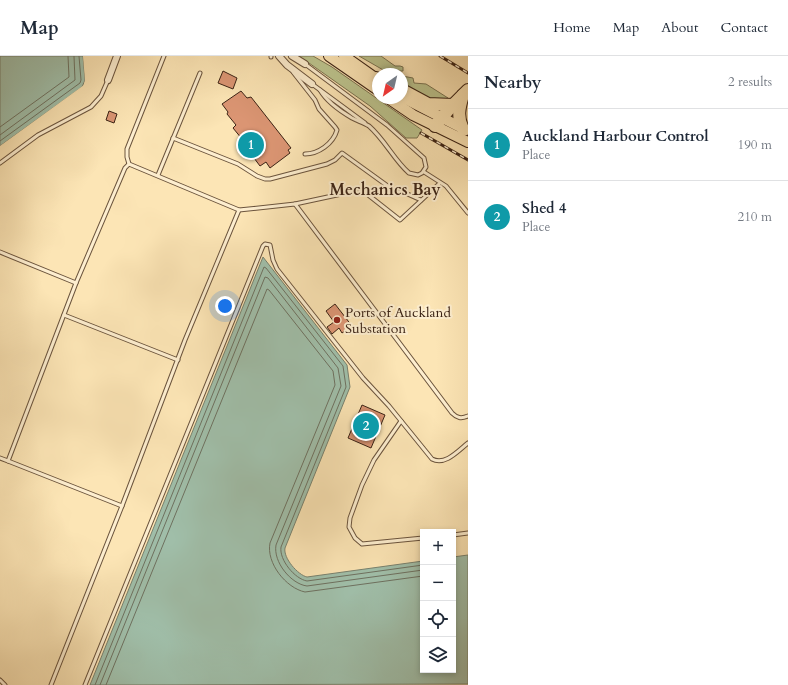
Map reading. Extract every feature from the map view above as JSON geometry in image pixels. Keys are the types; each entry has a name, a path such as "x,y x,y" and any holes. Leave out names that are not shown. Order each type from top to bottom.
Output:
{"highway":[{"path":"408,93 428,104 460,100"},
{"path":"438,122 460,100"},
{"path":"460,100 459,122 466,130"}],"main road":[{"path":"329,56 372,79"},
{"path":"344,56 372,78"},
{"path":"408,100 468,142"},
{"path":"397,104 413,115 466,130"}],"street":[{"path":"108,80 116,56"},
{"path":"279,56 287,65 312,84"},
{"path":"292,56 305,64"}],"lane":[{"path":"129,164 127,149 164,56"},
{"path":"305,64 387,125 424,158 426,167 424,172 418,175 410,173 368,125 350,117 331,104 320,90 312,84"},
{"path":"287,65 315,100 319,109 337,130 330,141 320,150 305,154"},
{"path":"158,175 200,73"},
{"path":"0,163 38,135 91,107 101,96 108,80"},
{"path":"173,138 238,164 265,179 327,164 335,160 342,153 396,192 403,192 421,200"},
{"path":"129,164 239,210 295,204 351,192 367,194 400,220 440,183"},
{"path":"8,461 76,283 125,168 129,164"},
{"path":"424,172 449,190 468,213"},
{"path":"295,204 452,413 457,417 463,418 468,416"},
{"path":"51,685 178,360 239,210"},
{"path":"85,685 264,245 270,245 275,265 282,275 363,378 389,406 428,455 440,462 448,459 468,443"},
{"path":"0,252 76,283"},
{"path":"64,315 178,360"},
{"path":"401,421 368,471 350,518 349,527 355,538 362,544 420,538"},
{"path":"0,458 122,506"},
{"path":"456,534 468,533"},
{"path":"0,680 5,685"}],"green space":[{"path":"299,56 313,56 332,67 372,95 372,104 385,104 422,130 417,138 406,138 370,106"},
{"path":"359,56 381,56 395,66 403,67 380,68"},
{"path":"408,77 413,78 414,83 426,84 448,98 430,98 408,87"}],"water":[{"path":"0,56 83,56 85,80 82,87 0,146"},
{"path":"263,257 347,365 350,387 285,548 286,556 292,566 299,573 307,577 420,561 420,673 456,673 456,557 468,555 468,684 90,685"}],"pier":[{"path":"83,56 85,56 87,80 85,86 0,148 0,146 84,85"}],"building":[{"path":"223,71 237,78 233,89 218,83"},
{"path":"241,91 247,98 251,97 291,148 288,150 290,153 270,168 266,162 260,166 254,158 256,156 233,128 236,125 227,114 228,112 222,104"},
{"path":"109,111 117,114 114,123 106,120"},
{"path":"335,304 352,326 342,333 339,328 332,334 327,327 334,322 326,311"},
{"path":"362,405 385,415 371,448 348,438"}],"railway":[{"path":"440,56 468,73"},
{"path":"421,133 468,160"}],"place":[{"name":"Auckland Harbour Control","path":"251,145"},
{"name":"Ports of Auckland Substation","path":"337,320"},
{"name":"Shed 4","path":"366,426"}],"district":[{"name":"Mechanics Bay","path":"385,189"}]}
